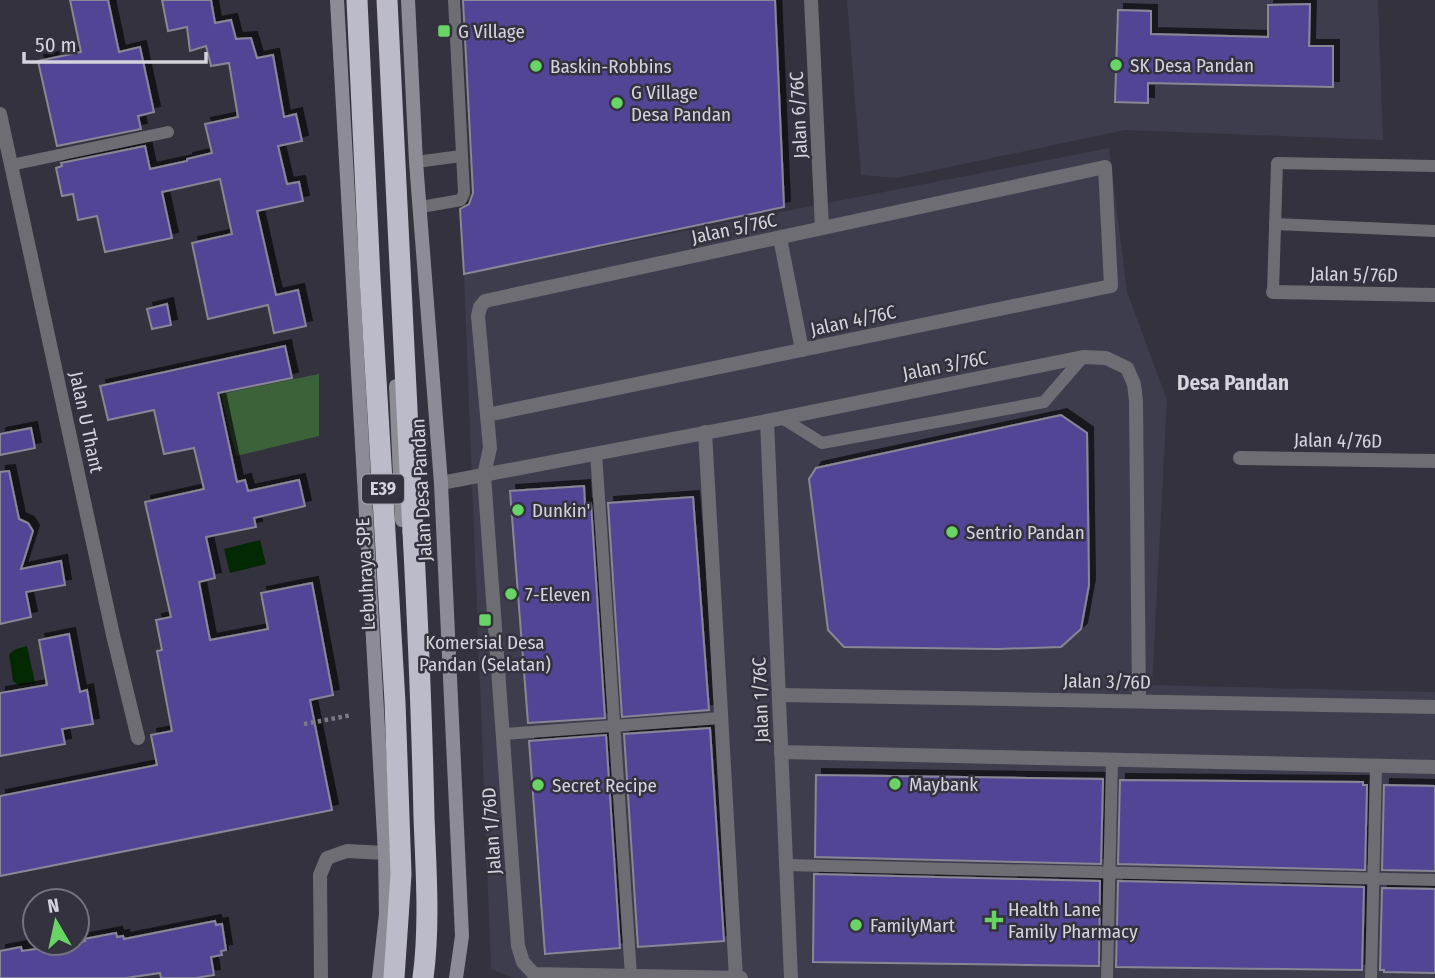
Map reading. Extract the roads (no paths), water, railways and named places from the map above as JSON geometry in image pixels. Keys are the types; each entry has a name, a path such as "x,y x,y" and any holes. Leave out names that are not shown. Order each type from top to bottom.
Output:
{"highway":[{"name":"Lebuhraya SPE","path":"357,0 370,278 396,702 401,874 394,978"},
{"name":"E39","path":"387,0 421,701 426,874 425,978"}],"street":[{"path":"337,0 385,853 386,914 394,978"},
{"name":"Jalan Desa Pandan","path":"380,0 397,426 425,978"},
{"name":"Jalan Desa Pandan","path":"408,0 416,162 442,483 462,936 456,978"},
{"name":"Jalan 6/76C","path":"811,0 822,228"},
{"name":"Jalan U Thant","path":"0,114 138,738"},
{"name":"Jalan 5/76C","path":"487,415 478,316 485,301 1105,167"},
{"name":"Jalan 4/76C","path":"487,415 1111,286 1105,167"},
{"path":"780,237 802,350"},
{"name":"Jalan 5/76D","path":"1273,292 1435,295"},
{"name":"Jalan 3/76C","path":"442,483 1083,357 1106,358 1126,368 1136,401 1139,701"},
{"path":"484,475 491,448 487,415"},
{"name":"Jalan 1/76C","path":"767,421 791,978"},
{"name":"Jalan 1/76C","path":"705,432 739,978"},
{"name":"Jalan 4/76D","path":"1240,458 1435,461"},
{"name":"Jalan 1/76D","path":"484,475 518,946 523,962 534,974 739,978"},
{"name":"Jalan 3/76D","path":"779,695 1435,707"},
{"path":"781,752 1435,767"},
{"path":"321,978 320,876 327,858 347,851 385,853"},
{"path":"379,978 386,914"}],"lane":[{"path":"421,207 461,201 464,193 454,0"},
{"path":"11,164 168,132"},
{"path":"416,162 461,156"},
{"path":"1273,292 1277,163 1435,166"},
{"path":"1275,224 1435,231"},
{"path":"782,418 822,443 1044,402 1083,357"},
{"path":"596,453 631,976"},
{"path":"504,734 721,718"},
{"path":"1107,978 1112,759"},
{"path":"1371,978 1376,766"},
{"path":"785,865 1435,880"}],"place":[{"name":"G Village","path":"444,31"},
{"name":"SK Desa Pandan","path":"1116,65"},
{"name":"Baskin-Robbins","path":"536,66"},
{"name":"G Village Desa Pandan","path":"617,103"},
{"name":"Dunkin'","path":"518,510"},
{"name":"Sentrio Pandan","path":"952,532"},
{"name":"7-Eleven","path":"511,594"},
{"name":"Komersial Desa Pandan (Selatan)","path":"485,620"},
{"name":"Maybank","path":"895,784"},
{"name":"Secret Recipe","path":"538,785"},
{"name":"Health Lane Family Pharmacy","path":"994,920"},
{"name":"FamilyMart","path":"856,925"}],"district":[{"name":"Desa Pandan","path":"1233,383"}]}
